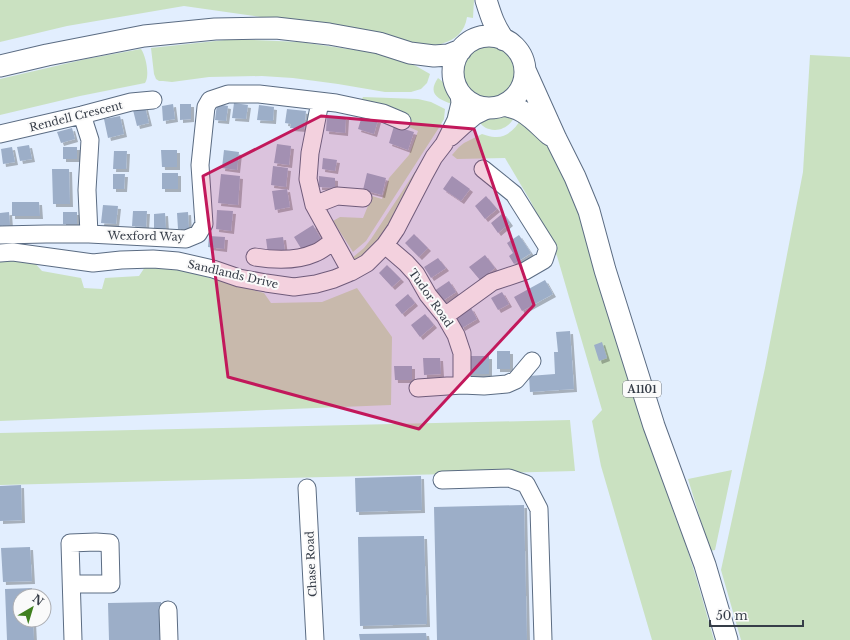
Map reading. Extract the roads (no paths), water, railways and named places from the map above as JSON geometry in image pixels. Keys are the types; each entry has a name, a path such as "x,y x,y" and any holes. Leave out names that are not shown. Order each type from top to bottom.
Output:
{"main road":[{"path":"457,90 453,77 453,67 456,58 476,31 480,0"},
{"path":"486,0 497,31 504,40"},
{"path":"0,66 144,36 215,29 276,28 329,34 379,44 410,53 434,56 448,55 481,37 493,37 504,40 512,45 518,52 523,60 525,70 524,80 520,90 513,99 498,107 479,107 468,102 446,77 410,53"},
{"name":"A1101","path":"525,70 575,177 589,211 605,270 654,426 706,565 727,640"},
{"name":"A1101","path":"498,107 522,111 556,139"}],"street":[{"name":"Sandlands Drive","path":"444,144 456,120 460,103 457,90"},
{"name":"Wexford Way","path":"0,235 89,234 162,239 186,239 198,234 204,224 200,164 206,107 210,100 228,94 260,94 336,103 382,113 402,121"},
{"name":"Rendell Crescent","path":"0,134 131,102 152,100"},
{"path":"320,102 310,153 308,179 314,205 351,272"},
{"name":"Sandlands Drive","path":"0,253 13,252 93,263 153,259 178,261 266,284 294,287 322,283 351,272 367,263 385,245 396,229 434,157 444,144 475,116 498,107"},
{"path":"82,115 90,140 87,190 89,234"},
{"path":"445,316 492,282 525,271 544,260 548,248 514,194 483,169"},
{"path":"314,205 337,196 363,198"},
{"path":"254,257 272,260 299,257 315,253 333,241"},
{"name":"Tudor Road","path":"385,245 406,263 416,274 428,296 445,316 456,335 462,353 462,385"},
{"path":"418,388 507,384 516,380 532,361"},
{"path":"442,480 509,478 526,484 538,509 543,640"},
{"name":"Chase Road","path":"307,488 314,640"},
{"path":"72,584 111,584 110,543 70,543 73,640"},
{"path":"168,610 169,640"}]}
